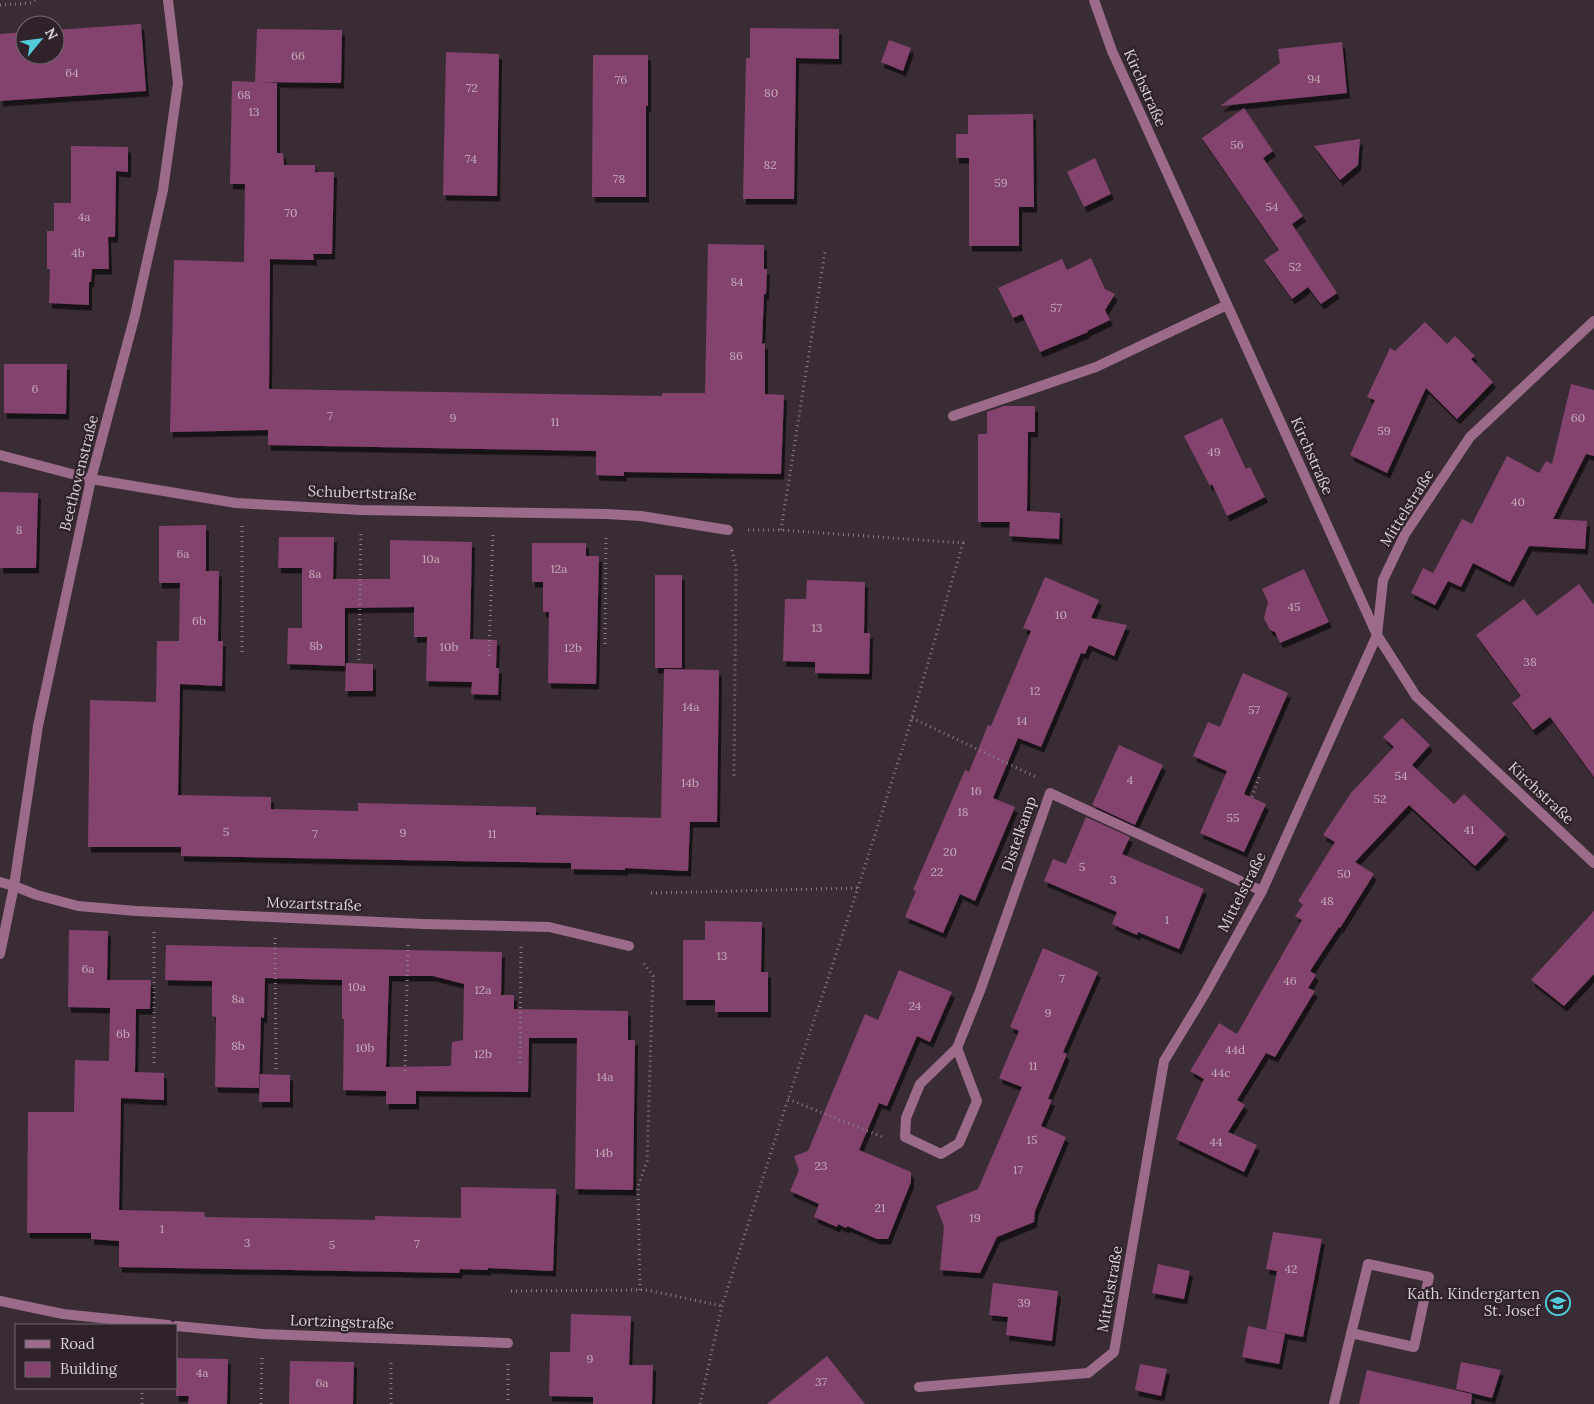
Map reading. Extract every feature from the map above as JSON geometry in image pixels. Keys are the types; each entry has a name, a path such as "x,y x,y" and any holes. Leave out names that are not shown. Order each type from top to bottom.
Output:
{"street":[{"name":"Beethovenstraße","path":"0,954 14,886 38,726 91,479 135,315 163,190 178,83 168,0"},
{"name":"Kirchstraße","path":"1094,0 1112,51 1377,635 1416,696 1594,863"},
{"path":"953,416 1096,367 1227,305"},
{"name":"Mittelstraße","path":"919,1387 1088,1373 1114,1352 1164,1061 1203,997 1262,891 1377,635 1382,580 1405,534 1470,437 1594,321"},
{"name":"Schubertstraße","path":"0,455 91,479 242,503 361,510 606,514 641,516 728,530"},
{"name":"Distelkamp","path":"905,1137 906,1118 920,1084 957,1048 980,991 1050,792 1262,891"},
{"name":"Mozartstraße","path":"0,882 37,895 78,906 154,912 549,927 629,946"},
{"path":"905,1137 942,1154 959,1143 977,1101 957,1048"},
{"path":"1334,1404 1351,1334 1368,1264 1429,1277 1414,1347 1351,1334"},
{"path":"0,1301 63,1314 158,1324"},
{"name":"Lortzingstraße","path":"178,1326 263,1334 508,1343"}],"path":[{"path":"0,5 33,1"},
{"path":"781,530 825,252"},
{"path":"242,503 242,652"},
{"path":"359,660 361,510"},
{"path":"489,656 493,511"},
{"path":"605,644 606,514"},
{"path":"700,1404 722,1306 912,718 963,543 781,530 728,530 736,567 734,777"},
{"path":"912,718 1032,774 1040,779 1050,792"},
{"path":"1252,797 1260,775"},
{"path":"651,893 858,888"},
{"path":"154,912 154,1064"},
{"path":"275,917 276,1069"},
{"path":"404,1070 408,923"},
{"path":"520,1063 522,927"},
{"path":"629,946 653,976 648,1161 638,1187 640,1290"},
{"path":"788,1099 886,1139 905,1137"},
{"path":"511,1291 640,1290 722,1306"},
{"path":"261,1404 263,1334"},
{"path":"391,1404 392,1339"},
{"path":"508,1343 508,1404"},
{"path":"142,1389 142,1404"}],"building":[{"path":"141,24 146,91 0,101 0,34 15,33 15,65 65,65 65,29"},
{"path":"750,28 839,29 839,59 796,58 794,199 743,199 746,58 750,58"},
{"path":"257,29 342,30 341,83 259,82 277,83 277,153 283,153 284,165 315,165 315,172 334,172 332,254 313,254 314,260 270,259 269,389 662,396 662,393 705,393 708,244 764,245 764,269 767,269 762,344 765,343 765,394 784,395 781,474 624,472 624,476 596,475 596,451 268,445 268,430 170,432 174,260 244,262 245,184 230,184 232,81 255,82"},
{"path":"889,40 911,48 903,71 881,62"},
{"path":"1342,42 1347,93 1220,106 1280,63 1278,49"},
{"path":"446,52 499,54 497,196 443,195"},
{"path":"593,55 648,55 646,197 592,197"},
{"path":"1244,108 1273,151 1263,158 1303,216 1292,224 1337,293 1321,304 1308,287 1292,299 1264,260 1279,250 1202,138"},
{"path":"1033,114 1034,207 1019,207 1019,246 969,246 969,158 956,158 956,134 968,134 968,115"},
{"path":"1360,139 1358,165 1340,180 1314,146"},
{"path":"71,146 128,147 128,172 116,171 115,237 108,237 109,269 92,269 91,282 89,282 89,305 49,303 50,269 47,269 47,231 54,231 54,203 71,203"},
{"path":"1095,158 1111,194 1084,207 1067,172"},
{"path":"1091,258 1105,289 1115,294 1105,310 1110,320 1088,332 1040,352 1022,314 1013,318 998,288 1062,259 1067,270"},
{"path":"1425,322 1447,344 1455,336 1475,356 1471,359 1493,382 1457,419 1426,388 1387,473 1350,455 1375,400 1367,397 1390,348 1395,351"},
{"path":"4,364 67,364 66,414 4,413"},
{"path":"1571,384 1594,390 1594,456 1586,454 1553,519 1587,521 1585,549 1529,546 1510,582 1473,563 1461,587 1448,581 1435,605 1411,593 1423,568 1433,573 1462,519 1472,524 1507,456 1539,473 1546,461 1552,464"},
{"path":"1004,406 1035,406 1035,432 1028,432 1027,511 1060,513 1059,539 1009,536 1010,522 978,522 978,434 987,434 987,412"},
{"path":"1222,418 1246,469 1250,467 1265,497 1227,516 1212,484 1210,486 1184,436"},
{"path":"0,492 38,493 36,568 0,568"},
{"path":"206,525 206,571 219,571 218,641 223,641 222,686 180,684 178,795 271,797 271,809 358,811 358,803 536,807 536,815 661,818 664,669 719,670 717,822 690,822 688,871 625,868 625,870 571,869 571,863 181,856 181,847 88,847 90,700 156,702 157,641 179,641 180,583 159,583 159,526"},
{"path":"279,537 334,537 333,579 390,579 390,540 472,542 470,639 497,640 496,668 499,668 498,695 471,694 472,682 426,681 427,637 414,637 414,607 345,608 345,666 287,664 288,628 302,628 302,568 278,568"},
{"path":"532,543 586,543 586,556 599,556 596,684 548,683 549,612 543,612 543,582 532,582"},
{"path":"1304,569 1329,622 1280,643 1275,632 1270,630 1264,618 1268,602 1262,589"},
{"path":"655,575 682,575 682,668 655,668"},
{"path":"1045,577 1099,600 1091,618 1127,625 1114,656 1089,645 1085,654 1081,653 1041,747 1018,738 993,798 1015,807 975,901 960,894 943,933 905,917 916,891 913,890 965,770 969,772 988,725 991,726 1031,631 1023,628"},
{"path":"807,580 865,582 864,633 870,633 869,674 815,673 815,662 783,661 785,599 806,599"},
{"path":"1579,584 1594,605 1594,777 1550,717 1533,730 1512,703 1521,696 1476,635 1524,599 1537,616"},
{"path":"346,663 373,664 373,691 345,691"},
{"path":"1243,673 1288,693 1244,794 1266,804 1244,852 1200,833 1227,771 1193,756 1208,722 1220,727"},
{"path":"1402,718 1430,745 1412,765 1454,804 1464,794 1506,834 1475,866 1409,805 1355,862 1374,874 1310,971 1316,975 1308,988 1315,991 1275,1057 1266,1053 1237,1100 1245,1105 1228,1132 1257,1145 1244,1172 1176,1139 1204,1079 1190,1071 1219,1023 1237,1034 1302,920 1295,916 1303,905 1298,901 1335,842 1323,835 1351,793 1394,747 1383,737"},
{"path":"1119,745 1163,765 1135,825 1092,805"},
{"path":"1086,817 1130,837 1122,854 1204,889 1179,949 1138,932 1137,935 1112,924 1117,912 1044,881 1053,859 1066,864"},
{"path":"1594,911 1594,974 1564,1006 1531,980"},
{"path":"705,921 762,922 761,972 768,972 768,1012 715,1012 715,1000 683,1000 683,940 705,940"},
{"path":"69,930 108,931 107,980 151,980 150,1009 136,1009 135,1072 164,1073 164,1100 121,1098 119,1210 204,1212 205,1217 375,1220 375,1216 461,1218 461,1187 556,1189 553,1271 488,1268 488,1270 460,1269 459,1273 119,1267 119,1241 91,1239 91,1233 27,1233 28,1112 74,1112 75,1060 109,1061 110,1008 68,1007"},
{"path":"166,945 502,952 501,995 514,995 514,1009 628,1011 628,1040 635,1040 633,1190 575,1189 577,1038 529,1038 528,1092 416,1091 416,1104 386,1104 386,1091 343,1090 344,1019 342,1019 342,980 265,978 264,1018 261,1017 259,1088 215,1087 216,1017 212,1016 212,981 165,980","holes":["389,976 433,976 464,984 463,1040 452,1042 451,1066 386,1067"]},
{"path":"1043,948 1098,972 1063,1052 1067,1054 1048,1099 1052,1100 1041,1126 1066,1137 1035,1211 1034,1222 997,1237 980,1273 940,1270 944,1226 936,1206 978,1189 1022,1087 999,1078 1019,1031 1010,1027"},
{"path":"899,970 952,992 930,1042 917,1036 887,1106 879,1103 859,1150 911,1172 911,1182 888,1239 877,1239 847,1226 846,1228 838,1224 837,1227 814,1217 819,1204 790,1191 799,1170 794,1156 808,1151 865,1014 878,1020"},
{"path":"260,1074 290,1075 290,1102 259,1102"},
{"path":"1273,1232 1322,1239 1303,1337 1266,1330 1277,1271 1266,1269"},
{"path":"1158,1264 1190,1271 1184,1299 1152,1293"},
{"path":"993,1283 1058,1291 1052,1341 1006,1335 1008,1317 989,1315"},
{"path":"571,1314 631,1316 629,1365 653,1365 652,1404 593,1404 593,1397 549,1396 550,1352 570,1352"},
{"path":"1248,1326 1285,1334 1279,1364 1242,1357"},
{"path":"827,1356 865,1404 767,1404"},
{"path":"178,1358 228,1359 227,1404 188,1404 189,1396 176,1396 176,1389 178,1389"},
{"path":"290,1361 354,1362 353,1404 289,1404"},
{"path":"1461,1362 1501,1370 1492,1398 1456,1389"},
{"path":"1140,1364 1167,1369 1161,1396 1135,1390"},
{"path":"1367,1370 1472,1394 1471,1404 1359,1404"}],"place":[{"name":"Kath. Kindergarten St. Josef","path":"1558,1303"}]}
